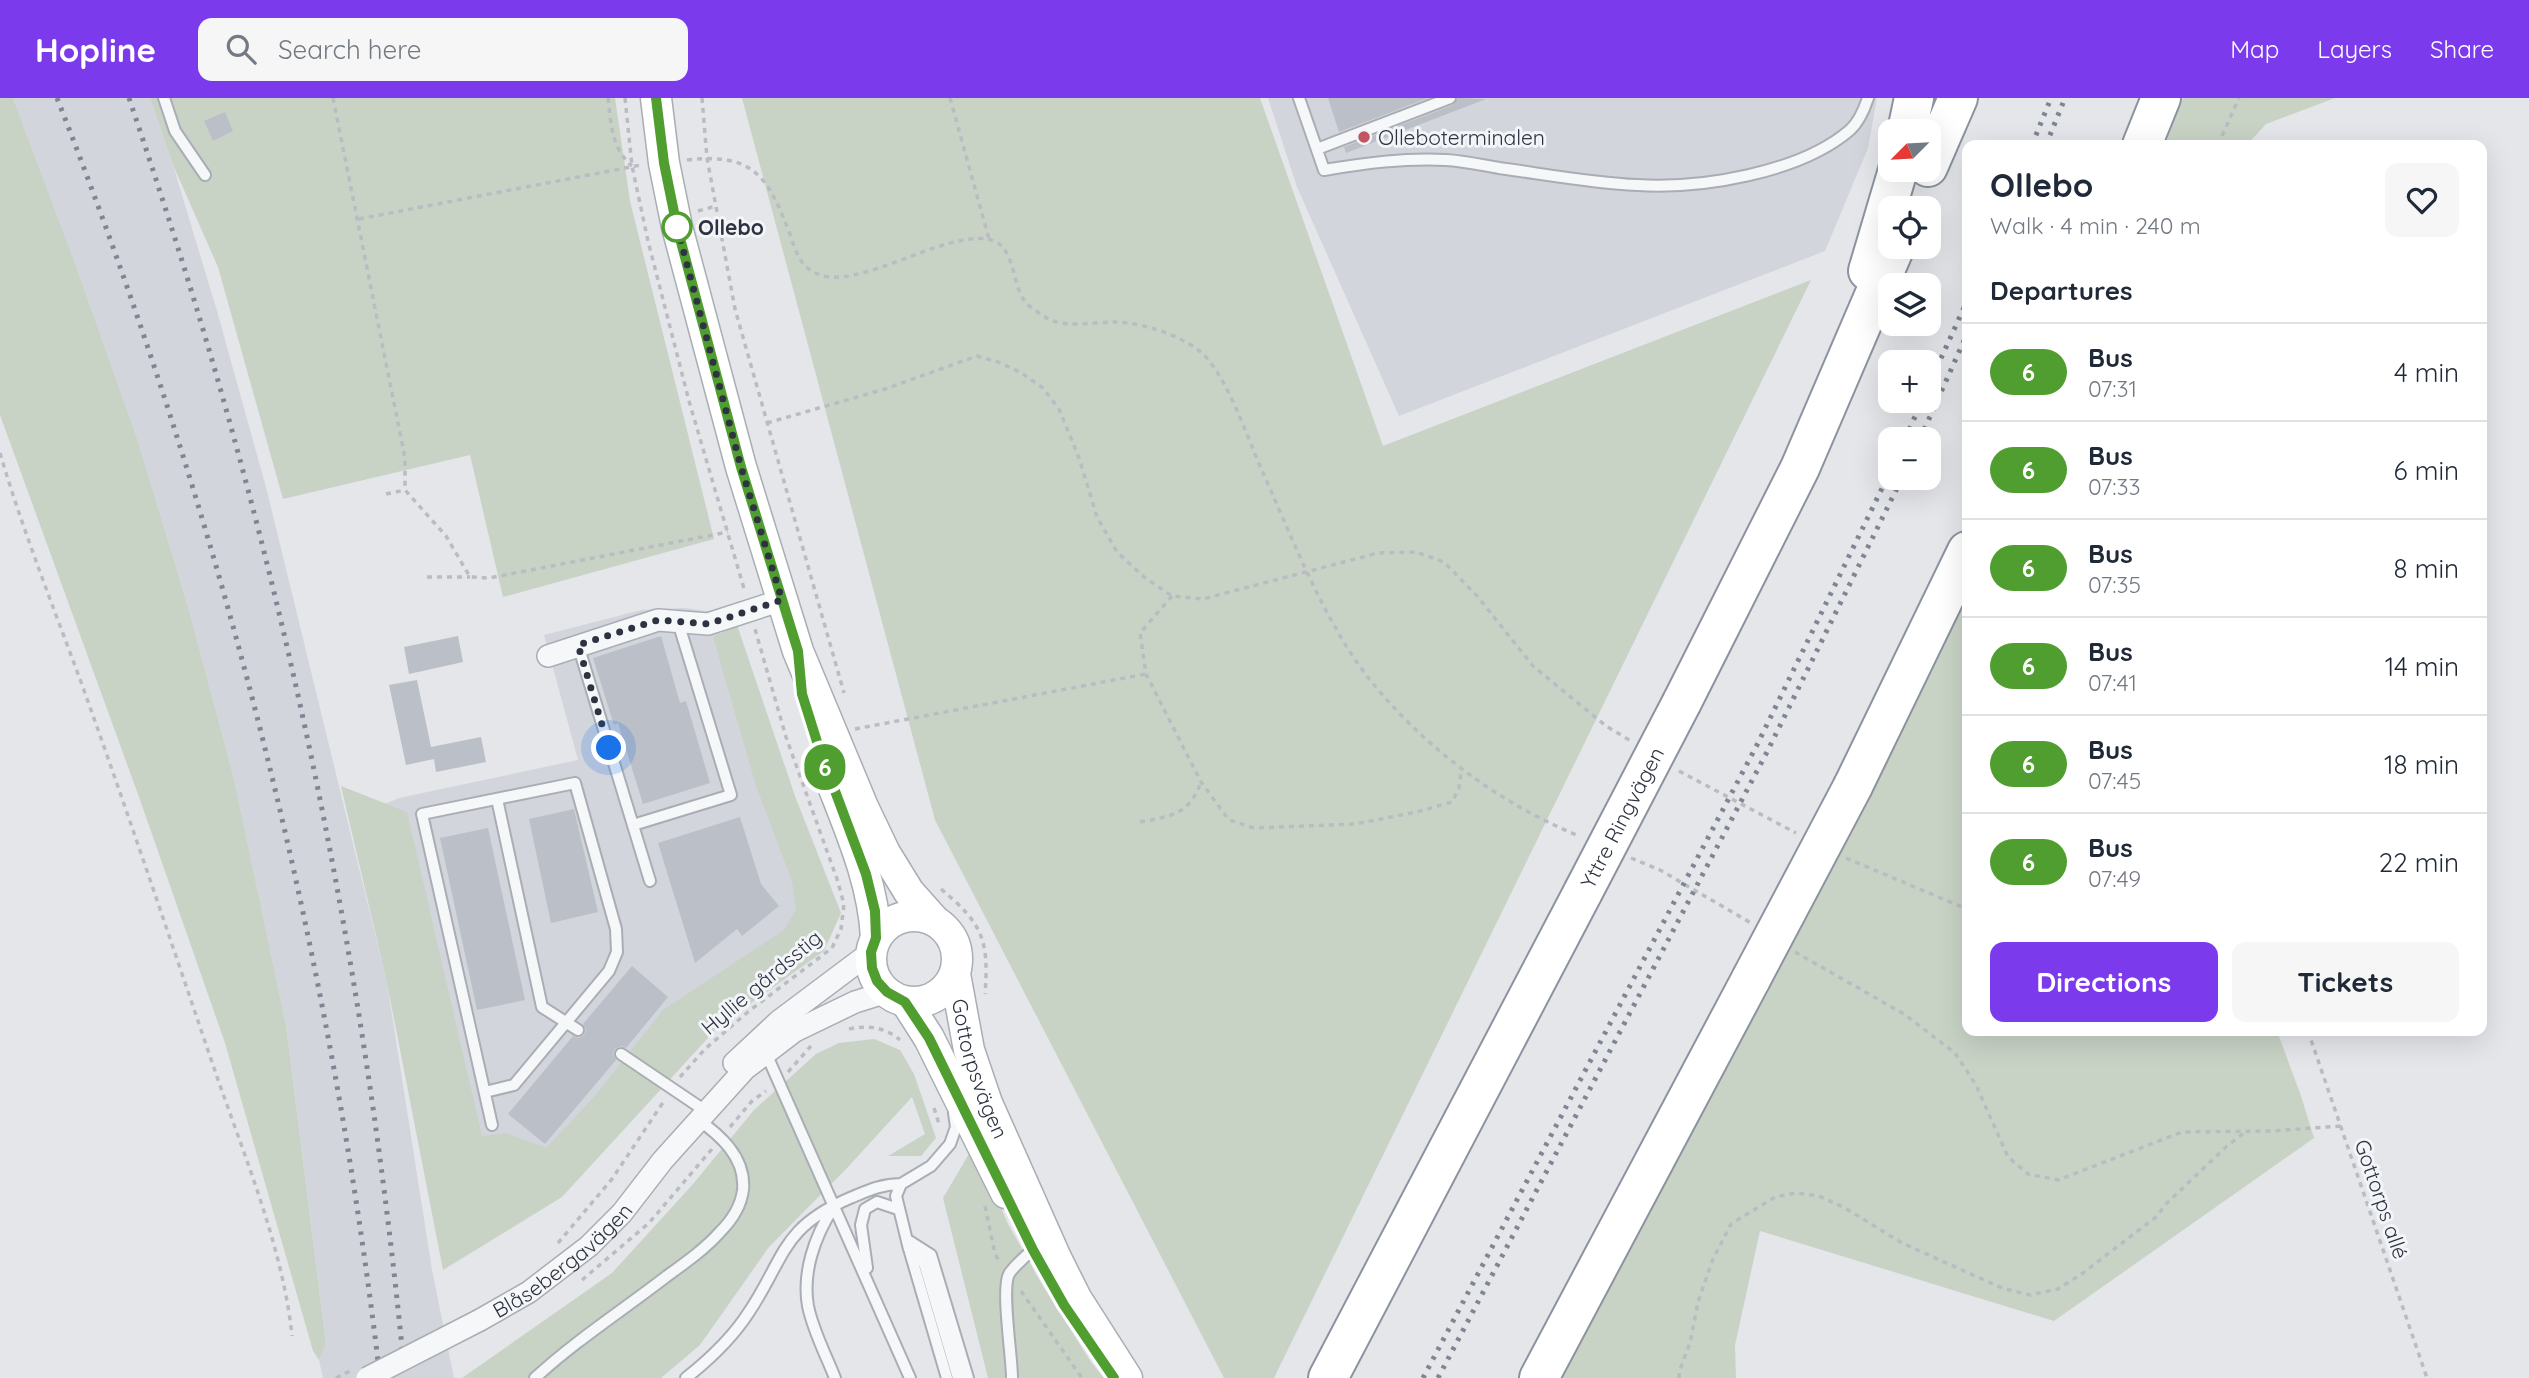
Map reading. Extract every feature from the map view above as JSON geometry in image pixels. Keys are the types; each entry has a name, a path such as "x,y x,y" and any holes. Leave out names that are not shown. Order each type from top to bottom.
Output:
{"highway":[{"path":"1910,119 1914,98"},
{"path":"1941,138 1958,98"},
{"path":"2144,140 2161,98"},
{"path":"1800,468 1868,273 1895,182"},
{"name":"Yttre Ringvägen","path":"1328,1378 1682,702 1800,468 1890,259"},
{"path":"1539,1378 1853,786 1962,561"}],"street":[{"name":"Gottorpsvägen","path":"656,98 664,163 677,227 741,467 798,651 863,807 886,853 909,892 954,942 958,959 955,974 947,987 936,997 920,1002 896,997"},
{"path":"548,656 658,620 708,624 782,600"},
{"name":"Gottorpsvägen","path":"798,651 802,694 866,874 875,911 872,968 877,981 896,997 929,1038 941,1088 1127,1378"},
{"path":"874,945 888,924 902,917 920,916 934,920"},
{"name":"Blåsebergavägen","path":"367,1378 529,1292 589,1246 622,1213 698,1113 763,1045 874,945"},
{"name":"Gottorpsvägen","path":"955,974 972,1061 1064,1305 1114,1378"},
{"name":"Blåsebergavägen","path":"763,1045 855,1002 896,997"}],"lane":[{"path":"164,98 175,131 205,175"},
{"path":"1299,98 1324,170 1387,160 1449,160 1637,186 1716,180 1785,166 1818,152 1851,129 1863,112 1868,98"},
{"path":"1317,149 1450,98"},
{"path":"633,825 731,795 678,622"},
{"path":"578,645 650,881"},
{"path":"485,1092 514,1085 609,971 617,952 616,929 575,783 422,814 492,1125"},
{"path":"497,799 542,1007 578,1030"},
{"path":"763,1045 909,1378"},
{"path":"535,1378 720,1232 738,1209 743,1192 743,1173 733,1151 673,1088 621,1054"},
{"path":"686,1378 715,1353 748,1315 784,1247 797,1231 834,1205 884,1184 901,1184 931,1166 950,1144 956,1127 941,1088"},
{"path":"901,1184 896,1196 898,1209 947,1378"},
{"path":"869,1284 861,1225 863,1213 869,1205 877,1202 898,1209"},
{"path":"834,1205 819,1230 811,1258 807,1291 813,1322 835,1378"},
{"path":"1012,1378 1006,1298 1009,1275 1040,1244"},
{"path":"909,1245 923,1263 958,1378"},
{"path":"909,1245 931,1255 968,1378"}],"path":[{"path":"332,98 359,219 405,458 405,490 446,536 470,577"},
{"path":"608,98 613,139 620,154 632,166"},
{"name":"Hyllie gårdsstig","path":"553,1248 612,1179 673,1088 714,1041 832,948 841,929 844,904 786,737 689,401 648,242 632,166 625,98"},
{"path":"702,98 707,158 735,309 846,703"},
{"path":"950,98 989,239"},
{"path":"2220,140 2239,98"},
{"path":"707,158 754,169 771,188 800,264 821,276 845,277 965,240 989,239 1007,251 1024,300 1048,320 1074,324 1118,322 1171,334 1200,351 1222,381 1307,572 1343,639 1374,686 1461,770 1521,808 1580,836"},
{"path":"359,219 632,166"},
{"path":"698,211 716,206"},
{"path":"768,424 885,389 977,356 998,362 1020,372 1043,388 1059,409 1079,458 1097,517 1117,552 1144,577 1172,596 1203,599 1378,553 1416,552 1444,562 1478,597 1533,666 1606,726 1638,745"},
{"path":"0,453 21,522 167,928 273,1243 289,1305 292,1336"},
{"path":"386,494 405,490"},
{"path":"427,577 489,578 728,532"},
{"path":"1172,596 1140,633 1146,674 1201,782 1229,820 1254,828 1355,824 1417,812 1452,802 1459,788 1461,770"},
{"path":"859,740 854,729 1146,674"},
{"path":"1669,765 1801,836"},
{"path":"1140,822 1176,815 1195,799 1201,782"},
{"path":"1836,853 1962,907"},
{"path":"1625,855 1660,870 1760,929"},
{"path":"937,886 963,907 980,929 986,949 985,995"},
{"path":"1793,951 1904,1014 1955,1053 1976,1085 2008,1157 2028,1174 2058,1180 2182,1132 2341,1126"},
{"path":"838,1031 861,1026 888,1030 904,1044"},
{"name":"Gottorps allé","path":"2310,1036 2427,1378"},
{"path":"649,1223 752,1101 780,1081 813,1043"},
{"path":"941,1088 940,1125 950,1144"},
{"path":"1679,1378 1698,1302 1713,1259 1731,1224 1775,1197 1796,1193 1819,1196 1902,1243 2002,1288 2030,1295 2058,1289 2083,1273 2157,1217 2167,1203 2227,1146 2247,1131"},
{"path":"984,1202 995,1254 1082,1378"}],"shaded area":[{"path":"0,98 13,98 138,441 189,610 234,779 286,1025 326,1344 319,1360 313,1351 225,1043 0,415"},
{"path":"13,98 150,98 217,311 267,491 387,983 432,1270 454,1378 323,1378 319,1360 326,1344 286,1025 234,779 189,610 138,441"},
{"path":"150,98 615,98 630,201 714,539 503,597 470,455 283,499 218,267 173,165"},
{"path":"742,98 1260,98 1383,446 1811,280 1274,1378 1224,1378 935,820"},
{"path":"1268,98 1877,98 1868,148 1825,251 1399,416 1297,187"},
{"path":"2183,98 2335,98 2266,124 2252,140 2167,140"},
{"path":"1962,607 1962,1036 2279,1036 2314,1138 2054,1321 1760,1231 1735,1345 1736,1378 1560,1378 1780,964"},
{"path":"685,608 713,612 801,868 806,911 602,1120 457,1203 375,808 399,798 578,760 544,635 641,610"},
{"path":"737,625 795,796 841,913 824,951 719,1026 562,1197 443,1270 387,983 341,786 407,812 482,1136 507,1133 546,1148 593,1098 663,1010 784,930 796,909 792,881 756,786 713,637"},
{"path":"874,1039 900,1050 914,1074 936,1138 921,1156 888,1156 925,1134 912,1097 769,1247 700,1345 661,1378 462,1378 612,1273 693,1184 754,1110 816,1054 839,1043"},
{"path":"973,1147 981,1157 1007,1222 1040,1281 1104,1378 988,1378 943,1198"}],"building":[{"path":"1328,98 1428,98 1339,132"},
{"path":"1458,98 1486,99 1346,153 1344,147 1453,105"},
{"path":"225,112 233,131 213,141 204,121"},
{"path":"458,636 463,662 409,674 404,647"},
{"path":"661,636 680,703 686,701 710,783 643,804 618,723 614,725 593,658"},
{"path":"417,680 431,747 481,737 486,762 436,772 434,759 406,765 389,685"},
{"path":"574,809 598,912 551,923 529,819"},
{"path":"740,817 761,884 779,906 742,936 737,929 695,963 658,843"},
{"path":"488,828 525,1000 477,1010 440,838"},
{"path":"632,966 668,997 626,1048 621,1046 615,1049 613,1054 616,1060 545,1144 508,1114 573,1036 578,1038 584,1035 586,1030 583,1024"}],"railway":[{"path":"57,98 115,253 168,409 217,568 260,728 298,889 331,1051 358,1214 380,1378"},
{"path":"129,98 222,395 265,554 318,787 360,1022 378,1141 405,1378"},
{"path":"2034,140 2051,98"},
{"path":"2048,140 2065,98"},
{"path":"1941,358 1962,312"},
{"path":"1925,427 1962,345"},
{"path":"1910,427 1917,413"},
{"path":"1423,1378 1757,745 1881,490"},
{"path":"1438,1378 1767,752 1896,490"}],"bus line":[{"name":"6","path":"656,98 664,163 677,227 741,467 798,651 802,694 844,819 866,874 875,911 876,938 871,952 872,968 877,981 887,992 905,1002 929,1038 1033,1250 1064,1305 1114,1378"}],"place":[{"name":"Olleboterminalen","path":"1364,137"},
{"name":"Ollebo","path":"677,227"}],"route":[{"path":"609,748 578,645 658,620 708,624 782,600 741,467 677,227"}]}
